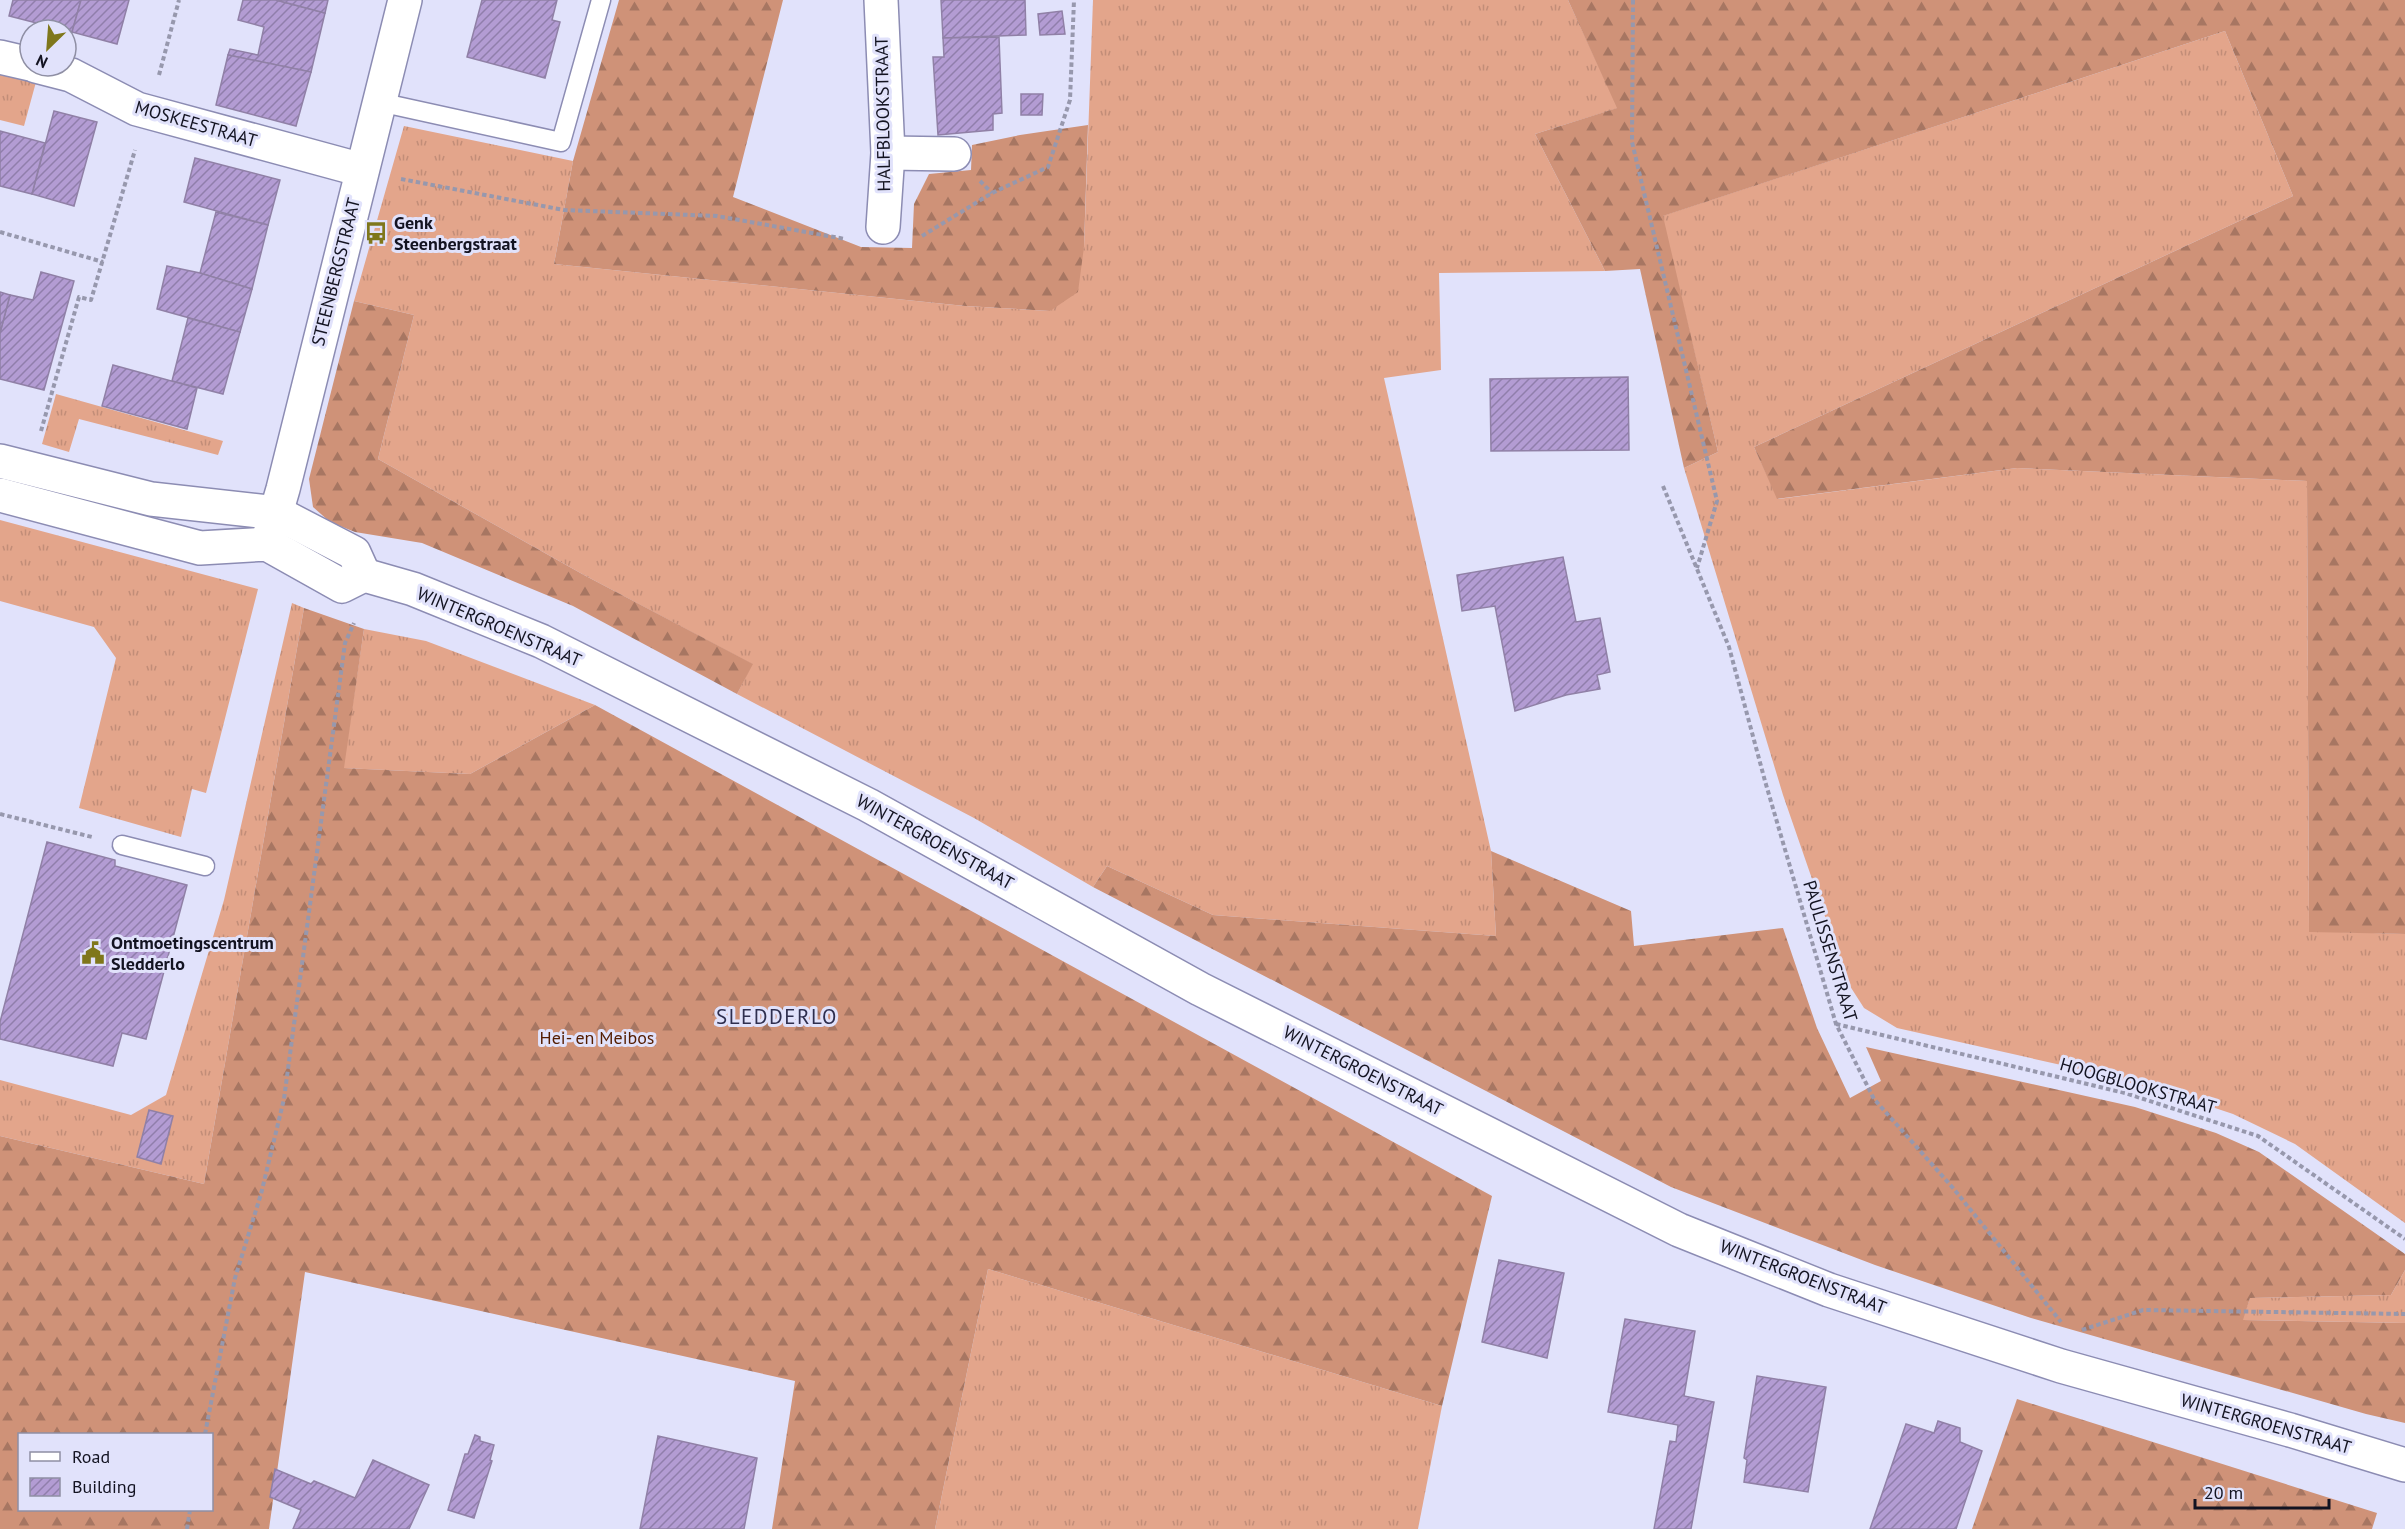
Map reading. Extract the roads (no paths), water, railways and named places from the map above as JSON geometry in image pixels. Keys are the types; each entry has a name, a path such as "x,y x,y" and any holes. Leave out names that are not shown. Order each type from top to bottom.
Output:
{"street":[{"name":"STEENBERGSTRAAT","path":"267,544 375,174 379,102 405,0"},
{"name":"HALFBLOOKSTRAAT","path":"881,0 888,153 883,227"},
{"path":"0,57 18,61"},
{"name":"MOSKEESTRAAT","path":"77,78 137,109 375,174"},
{"path":"888,153 954,154"},
{"path":"0,495 200,548 267,544 342,585 370,576 354,553 277,513 151,499 15,465"},
{"name":"WINTERGROENSTRAAT","path":"370,576 413,589 530,636 583,662 868,805 1200,989 1679,1230 1829,1290 2061,1366 2290,1430 2405,1465"}],"lane":[{"path":"379,102 561,142 601,0"},
{"path":"122,845 205,866"}],"place":[{"name":"Genk Steenbergstraat","path":"376,233"},
{"name":"Ontmoetingscentrum Sledderlo","path":"93,953"}],"district":[{"name":"SLEDDERLO","path":"777,1017"}],"park label":[{"name":"Hei- en Meibos","path":"597,1038"}]}
